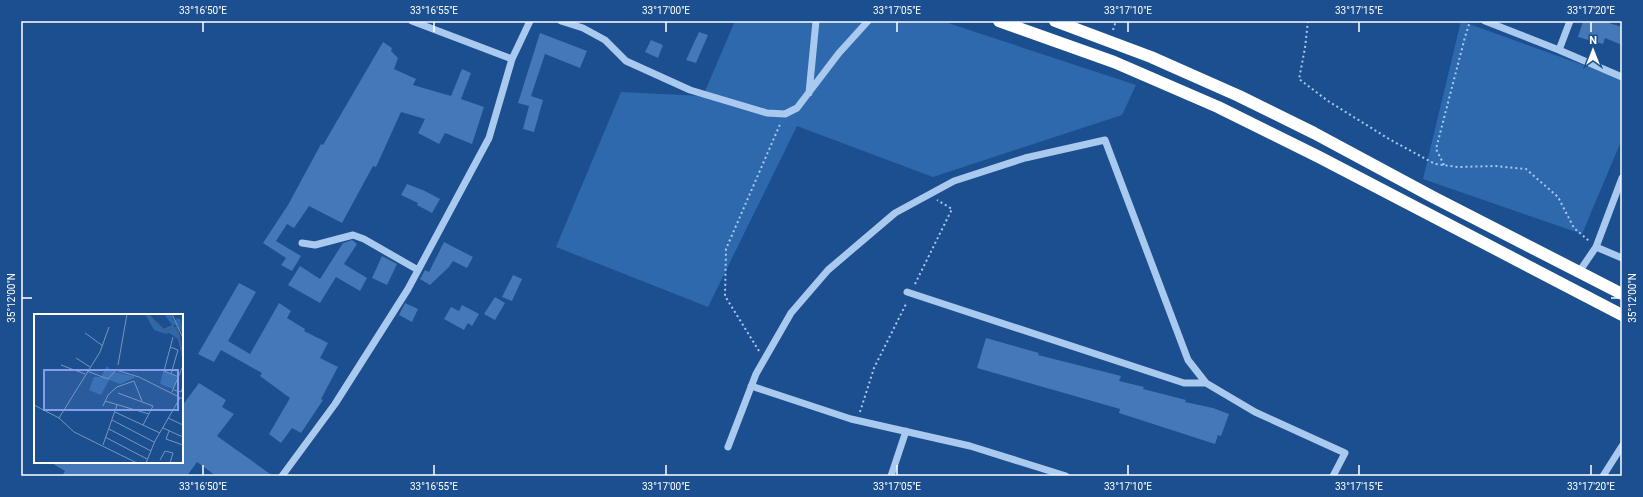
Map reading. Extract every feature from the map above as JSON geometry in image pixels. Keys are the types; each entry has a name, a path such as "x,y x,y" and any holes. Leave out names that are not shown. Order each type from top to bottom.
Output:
{"highway":[{"path":"999,21 1114,62 1218,107 1319,157 1622,315"},
{"path":"1055,21 1151,57 1239,96 1314,133 1433,197 1622,294"}],"street":[{"path":"412,21 512,59"},
{"path":"282,476 335,404 408,289 489,138 512,59 530,21"},
{"path":"561,21 582,28 605,40 626,61 690,90 767,113 784,114 797,108 840,53 868,21"},
{"path":"809,94 816,21"},
{"path":"1484,21 1559,50 1622,77"},
{"path":"1559,50 1570,21"},
{"path":"728,448 751,386 764,359 791,313 828,270 895,213 954,181 1025,158 1105,140 1188,360 1206,383 1255,412 1345,453 1333,476"},
{"path":"1580,272 1596,247 1622,178"},
{"path":"302,243 315,245 353,235 364,239 418,270"},
{"path":"1596,247 1622,258"},
{"path":"910,293 1184,382 1206,383"},
{"path":"751,386 858,420 970,446 1066,476"},
{"path":"891,476 906,431"},
{"path":"1603,476 1622,446"}],"path":[{"path":"1308,21 1299,79 1389,140 1435,164 1458,168 1496,166 1526,169 1558,197 1574,228 1596,247"},
{"path":"1444,165 1436,149 1470,21"},
{"path":"764,359 725,296 726,249 784,114"},
{"path":"858,420 874,368 952,209 936,199"}],"shaded area":[{"path":"735,21 948,23 1136,85 1122,115 933,177 797,126 708,307 556,247 621,92 703,96"},
{"path":"1461,21 1622,79 1622,139 1582,234 1423,179"}],"building":[{"path":"1583,21 1610,21 1609,23 1622,27 1622,45 1605,38 1603,44 1578,37"},
{"path":"699,32 708,35 696,63 686,60"},
{"path":"540,33 587,51 580,68 545,54 531,96 543,100 534,132 523,129 529,106 518,103"},
{"path":"651,40 663,45 658,58 645,52"},
{"path":"383,42 392,48 391,51 398,58 394,69 416,79 413,85 451,96 462,69 471,73 461,99 484,107 472,144 445,133 439,144 418,133 425,119 401,112 376,167 373,166 342,223 309,206 294,228 287,224 276,241 301,256 292,271 281,265 286,258 263,243 288,205 321,144 323,145"},
{"path":"407,184 440,199 432,213 417,205 418,203 401,195"},
{"path":"352,240 357,244 344,264 367,278 360,291 336,277 320,303 288,285 300,266 320,279 343,243"},
{"path":"444,242 473,257 467,268 453,261 449,267 430,285 420,279 425,270 429,272"},
{"path":"382,256 397,264 387,285 372,278"},
{"path":"513,275 522,279 512,301 502,297"},
{"path":"239,283 256,292 228,341 250,354 279,303 291,311 287,318 305,329 304,331 328,343 320,358 338,367 321,399 323,400 301,433 292,428 281,443 269,434 290,398 260,376 262,373 221,350 214,362 198,354"},
{"path":"495,297 505,303 495,320 484,314"},
{"path":"405,303 418,309 412,322 399,315"},
{"path":"462,305 479,314 472,326 468,323 464,330 444,319 451,307 459,311"},
{"path":"986,338 1039,353 1038,355 1121,376 1119,381 1144,387 1143,389 1186,400 1185,402 1213,408 1229,414 1221,436 1218,435 1215,444 1119,413 1120,409 977,368"},
{"path":"199,383 226,400 222,407 234,414 217,436 273,476 216,476 197,462 187,476 62,476 65,471 52,463 183,463 183,405"}]}
